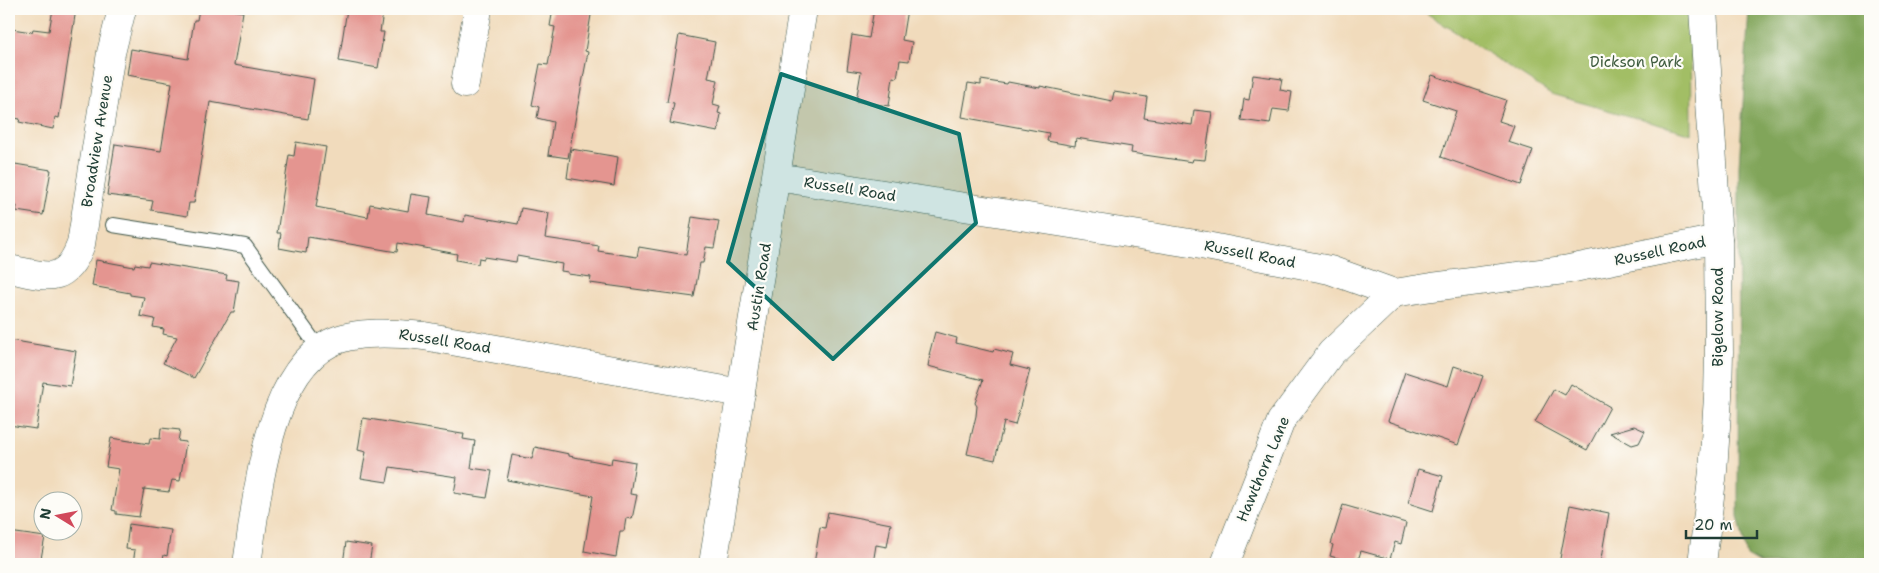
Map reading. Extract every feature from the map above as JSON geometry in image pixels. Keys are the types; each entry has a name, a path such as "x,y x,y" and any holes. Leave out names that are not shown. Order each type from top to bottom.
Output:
{"street":[{"name":"Broadview Avenue","path":"9,269 49,276 67,271 75,260 81,244 111,53 122,9"},
{"path":"465,84 478,9"},
{"name":"Austin Road","path":"713,564 803,9"},
{"name":"Bigelow Road","path":"1703,9 1718,239 1718,397 1713,471 1703,564"},
{"name":"Russell Road","path":"777,177 1196,244 1330,270 1394,293 1564,270 1718,239"},
{"name":"Hawthorn Lane","path":"1225,564 1280,421 1331,353 1394,293"},
{"name":"Russell Road","path":"247,564 261,472 270,434 288,388 306,361 330,342 359,335 390,332 424,336 741,393"}],"lane":[{"path":"113,225 245,246 320,350"}],"highlighted area":[{"path":"781,74 959,134 976,223 833,359 728,262"}],"green space":[{"name":"Dickson Park","path":"1420,9 1691,9 1692,134 1551,94"},
{"path":"1749,9 1870,9 1870,564 1761,564 1747,556 1738,516 1739,166"}],"building":[{"path":"53,9 76,9 59,118 55,117 53,129 19,122 20,119 9,117 9,47 12,29 32,32 33,29 49,31"},
{"path":"199,9 230,9 243,12 234,65 314,79 308,119 210,102 194,203 189,203 187,216 151,210 153,201 107,195 115,144 161,151 172,83 127,75 131,49 188,59 194,20 197,20"},
{"path":"347,9 377,9 376,11 383,13 380,32 384,32 378,68 339,61"},
{"path":"553,9 592,9 585,51 588,52 568,158 548,155 553,122 537,118 539,107 532,105 540,64 548,65 555,27 550,26"},
{"path":"874,9 907,9 902,40 912,42 909,61 900,60 897,78 893,77 889,106 856,101 861,72 847,70 852,35 869,38"},
{"path":"679,35 715,42 708,78 718,80 713,104 720,106 718,113 721,114 718,132 670,123 674,103 667,102"},
{"path":"1253,75 1282,79 1280,90 1292,92 1289,111 1273,109 1270,124 1241,120 1244,99 1249,100"},
{"path":"1432,75 1506,100 1499,121 1514,126 1508,142 1533,150 1521,185 1441,157 1456,111 1423,100"},
{"path":"981,80 1007,84 1008,82 1040,88 1040,86 1112,101 1114,92 1147,97 1144,118 1192,125 1194,110 1212,112 1205,160 1193,159 1192,162 1131,153 1132,147 1076,138 1075,146 1047,141 1049,133 962,117 968,83 981,85"},
{"path":"296,142 326,147 316,207 368,217 370,204 408,211 411,194 431,197 428,215 464,222 465,215 518,224 521,208 549,213 545,238 599,246 598,251 637,257 639,247 686,255 692,217 719,221 714,248 706,247 703,263 700,263 694,297 590,283 591,277 568,274 568,272 561,271 562,264 517,256 516,262 484,257 484,259 479,258 478,264 456,260 457,254 398,243 397,252 308,237 306,253 279,248 281,233 277,233 289,155 294,156"},
{"path":"571,149 618,157 614,186 567,178"},
{"path":"9,163 51,170 43,215 16,211 17,206 9,205"},
{"path":"96,260 134,267 135,264 148,266 149,262 227,275 226,279 239,281 234,312 231,312 194,378 163,363 177,337 163,334 164,329 153,327 155,319 140,316 144,297 92,286"},
{"path":"935,332 957,338 956,343 993,352 994,349 1013,354 1010,365 1030,370 1015,425 1004,422 995,460 967,454 976,416 977,406 975,403 983,380 928,366"},
{"path":"9,340 76,351 70,386 43,382 36,429 9,425"},
{"path":"1454,366 1483,376 1458,445 1388,421 1405,372 1448,386"},
{"path":"1571,384 1610,407 1587,450 1535,422 1554,389 1565,395"},
{"path":"363,418 464,434 463,439 475,441 471,468 492,471 487,498 454,493 457,477 390,467 387,482 361,478 366,452 358,450"},
{"path":"1634,426 1645,431 1639,443 1632,445 1610,433"},
{"path":"161,428 180,430 178,441 186,442 180,481 172,480 169,492 144,489 139,517 116,514 116,511 112,510 119,469 106,467 111,438 149,444 150,438 160,439"},
{"path":"535,447 611,464 612,458 635,462 630,494 637,495 632,519 626,518 624,531 620,531 616,557 584,551 593,496 507,480 512,455 532,459"},
{"path":"1418,469 1443,476 1433,511 1408,503"},
{"path":"1343,505 1406,523 1401,544 1395,542 1390,559 1361,551 1357,563 1330,556 1333,545 1331,544"},
{"path":"1570,505 1609,513 1600,564 1559,564"},
{"path":"828,512 891,524 887,547 876,545 873,564 814,564 820,527 825,528"},
{"path":"129,524 171,530 167,556 164,555 162,564 133,564 135,550 126,549"},
{"path":"9,532 32,535 32,540 44,540 40,564 9,564"},
{"path":"346,542 372,546 369,564 343,564"}]}
